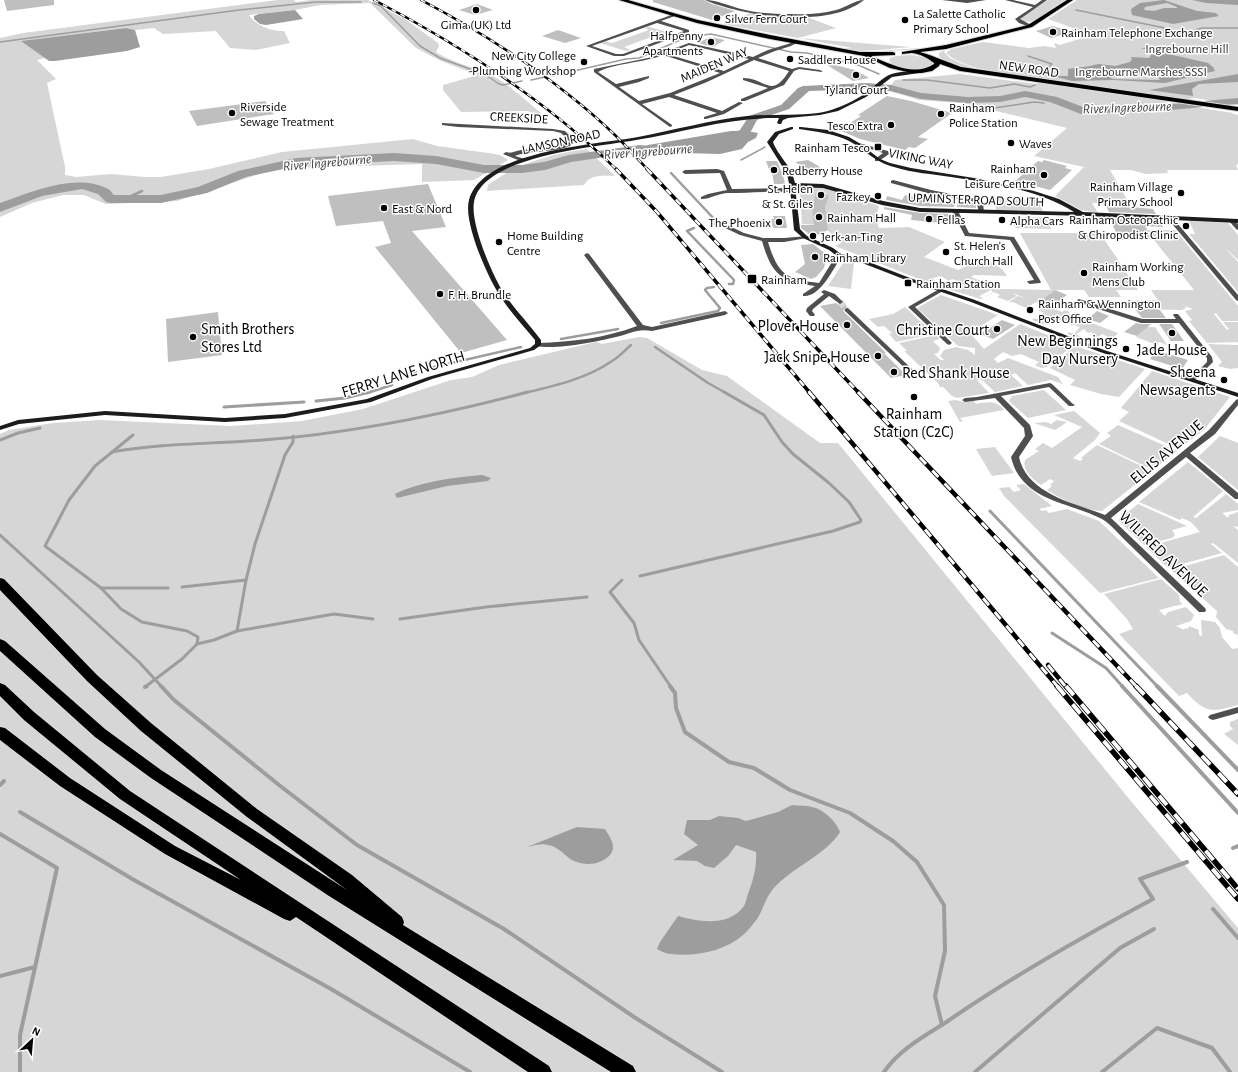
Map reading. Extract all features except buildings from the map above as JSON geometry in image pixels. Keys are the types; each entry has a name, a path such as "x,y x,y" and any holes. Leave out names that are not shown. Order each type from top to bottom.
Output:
{"highway":[{"path":"0,582 92,678 146,727 200,772 252,812 346,880 428,948"},
{"path":"1,645 100,733 156,774 335,891 627,1072"},
{"path":"0,688 29,716 125,795 353,948 543,1072"},
{"path":"0,732 65,782 170,850 353,948"}],"main road":[{"path":"622,0 742,31 860,54 886,64"},
{"path":"860,54 893,54 938,48 1030,26 1070,0"},
{"path":"926,70 937,65 934,59 934,54 938,48"},
{"name":"NEW ROAD","path":"904,53 921,54 960,69"},
{"path":"886,64 885,58 893,54"},
{"name":"NEW ROAD","path":"886,64 908,71 960,69 1236,108"}],"street":[{"path":"707,0 755,12 805,15 841,10 862,0"},
{"path":"944,0 967,2 984,0"},
{"path":"1007,0 1036,6"},
{"path":"1030,26 1020,22 1017,19 1045,0"},
{"path":"721,4 730,1"},
{"path":"656,21 688,31 624,55 616,55 588,46 674,14"},
{"name":"MAIDEN WAY","path":"640,103 669,95 773,50 787,47 796,42"},
{"path":"670,126 596,72 596,70 650,59 689,44 755,59 792,70 799,68 820,70"},
{"path":"663,54 723,72"},
{"path":"886,64 892,70 892,76"},
{"path":"706,118 722,113 786,81 792,70"},
{"path":"796,117 820,114 846,107 892,76 926,70"},
{"path":"615,86 647,77"},
{"path":"745,80 772,88"},
{"path":"669,95 722,113"},
{"path":"801,128 807,126 809,122 820,114"},
{"name":"LAMSON ROAD","path":"538,345 538,340 502,294 490,271 471,216 471,203 474,194 493,174 523,160 565,150 645,138 743,117 796,117"},
{"path":"760,117 791,128"},
{"path":"787,117 781,119 781,124 777,133 770,142 773,151 785,163 790,174 797,230 805,237 833,250 839,255 854,258 908,279 980,303 1084,344 1238,395"},
{"path":"796,117 809,122 820,130"},
{"name":"CREEKSIDE","path":"444,124 458,126 553,130 563,132 573,141 572,144 568,145 536,151 521,152 512,155"},
{"path":"777,133 791,128 820,130"},
{"name":"VIKING WAY","path":"820,130 843,137 856,143 877,160 893,166 916,172 978,180 1051,197 1065,204 1069,213"},
{"path":"856,143 886,152 886,154 877,160"},
{"name":"CREEKSIDE","path":"506,154 523,160"},
{"path":"685,172 717,170 722,172 730,192"},
{"path":"893,182 931,192 974,200 980,203 981,212"},
{"name":"UPMINSTER ROAD SOUTH","path":"792,188 823,186 901,207 920,210 1069,213 1170,218"},
{"path":"703,198 708,195 730,192 792,188"},
{"path":"955,211 967,236 1012,238 1038,282 1030,282"},
{"path":"1170,218 1235,221 1238,228"},
{"path":"1170,218 1238,299"},
{"path":"723,225 739,234 766,240 798,239 805,237"},
{"path":"766,240 768,252 780,272 807,284 818,287 833,295 840,302"},
{"path":"588,255 641,327"},
{"path":"804,295 818,287 839,255"},
{"path":"941,290 911,307 949,343"},
{"path":"812,315 809,311 810,308 829,293"},
{"path":"1079,301 1141,322 1180,321"},
{"path":"847,310 912,372"},
{"name":"FERRY LANE NORTH","path":"1,427 18,422 40,419 105,413 225,420 248,419 307,412 369,401 430,378 532,349 538,345 570,343 622,334 641,327 652,329 725,313"},
{"path":"1176,314 1210,358 1210,362 1192,380"},
{"path":"965,400 997,396 1050,385 1071,405"},
{"path":"997,396 1028,427 1029,436 1015,457 1017,466 1022,475 1033,486 1050,497 1106,518"},
{"name":"ELLIS AVENUE","path":"1106,518 1212,432 1238,401"},
{"path":"1185,454 1238,497"},
{"name":"WILFRED AVENUE","path":"1106,518 1202,610"},
{"path":"1213,717 1238,710"}],"green space":[{"path":"278,0 294,0 296,2 311,0 368,0 405,19 438,43 439,46 436,52 448,59 487,73 502,81 542,114 526,111 461,112 443,90 443,85 478,75 441,61 416,48 370,3 320,5 295,10 249,15 255,22 264,27 284,31 290,43 256,50 230,48 216,31 163,34 154,28 135,30 126,28 22,41 45,58 37,60 56,79 47,83 65,167 65,175 76,177 111,174 161,177 209,169 282,152 413,139 437,146 495,154 508,160 474,180 422,182 422,164 291,168 259,174 177,201 106,204 84,195 63,195 32,203 0,217 0,38 23,33"},
{"path":"1048,0 1065,0 1034,21 1026,22 1020,20 1021,17"},
{"path":"1077,0 1238,0 1238,105 1195,98 1163,102 1238,115 1238,164 1236,165 1238,170 1167,170 1168,173 1146,174 1131,170 1110,170 1129,203 1092,203 1098,213 1081,210 1055,196 1084,167 1034,156 1067,128 962,103 919,100 887,90 895,80 960,74 1036,84 1038,79 976,68 954,59 946,53 951,49 983,42 1029,48 1044,46 1056,48 1054,43 1060,45 1092,35 1048,19"},
{"path":"751,13 804,16 836,28 798,38 723,24"},
{"path":"646,26 674,34 667,35 662,33 624,47 631,50 626,51 600,43 604,41 612,43 649,30 645,28 648,27"},
{"path":"798,38 911,47 859,50 878,51 866,51 842,49 852,48"},
{"path":"936,47 889,51 878,51"},
{"path":"948,48 944,51 949,57 978,69 951,65 942,59 939,56 939,53"},
{"path":"912,55 928,58 934,64 925,69 911,70 898,67 889,61 890,58 896,56"},
{"path":"587,149 615,176 594,177 587,181 584,185 487,191 488,185 499,177 523,165 560,154"},
{"path":"808,186 820,187 879,206 876,217 879,228 909,227 945,242 924,257 958,270 985,258 1003,270 1007,276 974,275 971,277 1001,289 1051,290 1020,233 1100,233 1138,290 1116,290 1121,297 1089,297 1091,300 1084,290 1055,290 1039,302 1036,302 1026,308 1013,302 1009,302 1018,296 1027,299 1013,293 1017,296 1008,301 997,297 1000,295 994,292 984,298 993,292 991,290 979,296 983,298 981,299 944,288 947,285 952,287 957,284 955,283 958,281 952,279 949,281 938,276 932,279 937,281 932,284 835,246 841,243 822,225 802,224 800,190"},
{"path":"995,198 1038,200 1043,211 996,210"},
{"path":"1046,217 1051,229 1016,228 1010,218"},
{"path":"1189,221 1228,223 1238,235 1238,260 1224,247 1238,262 1238,292 1189,234 1195,234"},
{"path":"1146,230 1175,230 1238,306 1238,321 1222,321 1216,313 1214,314 1227,330 1229,329 1223,322 1238,322 1238,343 1207,343 1189,321 1192,320 1185,311 1193,309 1185,306 1186,308 1182,310 1135,309 1129,301 1158,300 1151,290 1194,290"},
{"path":"854,262 851,289 828,286 843,263"},
{"path":"941,295 998,315 970,333 984,349 1020,324 1073,345 1047,367 1041,368 1035,365 1039,362 1021,354 1012,356 1003,352 994,359 998,363 1008,358 1058,377 1063,384 1051,380 1028,385 1015,373 1011,375 1023,386 995,392 982,380 977,380 989,393 957,398 952,396 943,387 940,387 938,383 904,351 907,351 899,343 936,335 940,339 933,341 940,348 938,353 934,354 941,360 944,360 940,356 944,350 956,347 968,350 975,355 975,348 958,346 917,308"},
{"path":"1045,305 1062,312 1065,310 1070,312 1068,314 1118,333 1112,339 1102,334 1091,341 1096,336 1094,335 1095,334 1090,332 1088,333 1084,329 1076,334 1081,337 1079,338 1067,334 1069,332 1074,334 1080,327 1074,325 1070,326 1072,324 1054,320 1046,325 1032,320 1034,318 1039,320 1044,316 1042,315 1044,313 1038,310"},
{"path":"905,307 934,334 896,342 889,334 892,333 884,326 878,327 869,319 893,314"},
{"path":"1141,327 1155,327 1167,345 1159,342 1157,345 1136,337 1145,329"},
{"path":"639,337 647,338 702,370 727,376 820,443 838,443 1130,800 1238,928 1238,1072 0,1072 0,434 9,430 53,423 100,420 231,426 302,421 363,409 451,380 472,377 499,365 596,342 602,344"},
{"path":"1208,344 1238,345 1238,368 1230,369 1218,366 1222,362"},
{"path":"1075,346 1145,369 1119,397 1101,394 1070,385 1075,380 1050,368"},
{"path":"1152,371 1230,397 1204,430 1179,449 1119,421 1129,412 1121,408"},
{"path":"1044,390 1066,410 1028,418 1009,401 1012,396"},
{"path":"955,400 965,402 974,401 976,404 992,402 1004,410 960,418 963,421 960,422 948,401"},
{"path":"1074,411 1100,433 1095,440 1073,458 1080,461 1083,459 1081,458 1097,445 1152,471 1102,511 1088,509 1066,501 1047,490 1052,486 1050,485 1054,481 1050,479 1041,485 1025,468 1025,460 1039,451 1035,449 1043,443 1052,448 1082,427 1054,415"},
{"path":"1057,420 1067,422 1055,430 1034,423 1046,422 1051,424"},
{"path":"1118,425 1177,451 1153,470 1099,444 1111,436 1107,433"},
{"path":"1220,436 1238,443 1238,490 1198,457"},
{"path":"995,447 1014,473 992,476 976,449"},
{"path":"1188,462 1223,491 1193,517 1196,518 1226,494 1238,504 1238,510 1222,513 1228,518 1229,515 1238,512 1238,527 1233,526 1238,530 1238,563 1213,543 1211,544 1222,553 1168,568 1146,547 1200,532 1191,522 1182,518 1180,520 1139,502"},
{"path":"1024,484 1052,506 1039,509 1042,511 1046,510 1049,513 1067,509 1099,521 1159,578 1100,593 1004,496 999,488 1009,487 1014,492 1021,490 1016,485"},
{"path":"1138,504 1187,526 1172,530 1175,535 1172,538 1144,545 1118,520"},
{"path":"1224,555 1238,567 1238,635 1233,633 1233,631 1226,629 1216,617 1217,611 1171,570"},
{"path":"1161,579 1179,595 1180,602 1183,604 1159,610 1165,616 1168,612 1186,607 1194,615 1191,621 1176,626 1184,630 1185,628 1188,629 1189,626 1199,630 1199,635 1202,636 1201,620 1215,622 1220,628 1222,637 1232,649 1238,648 1238,705 1210,710 1199,705 1187,693 1179,696 1119,634 1133,629 1127,619 1104,594"},
{"path":"1238,719 1238,745 1224,734 1233,729 1230,726 1230,722"}],"water":[{"path":"1164,0 1197,11 1216,13 1219,16 1173,24 1132,15 1131,9 1140,3","holes":["1167,3 1177,7 1164,8 1154,11 1144,10 1145,7"]},
{"path":"1192,0 1238,0 1238,5 1206,3"},
{"path":"295,10 303,19 266,25 260,24 254,19 254,16 259,14"},
{"path":"126,28 135,30 140,47 127,51 55,61 49,61 21,41"},
{"path":"1158,47 1160,52 1208,63 1215,71 1165,83 1114,80 1072,81 1053,76 1068,76 1068,69 1098,64 1115,66 1130,62 1132,59 1131,57 1149,58 1151,51 1141,48","holes":["1118,72 1136,74 1149,72 1155,73 1160,80 1111,79 1118,74"]},
{"path":"1238,74 1238,82 1199,84 1192,89 1193,96 1149,90"},
{"path":"731,131 758,133 756,138 748,142 742,149 720,154 648,152 637,149 648,145"},
{"path":"482,475 491,478 488,481 447,486 397,498 395,494 426,483"},
{"path":"792,805 810,806 820,810 832,820 840,832 826,848 780,881 768,896 757,919 747,932 736,941 719,949 700,954 669,954 657,949 660,942 678,916 695,920 713,921 722,920 738,913 745,904 754,876 756,852 736,845 728,856 714,868 705,866 697,861 673,860 698,845 684,834 687,820 710,820 719,816 738,818 746,821 778,812"},
{"path":"577,827 605,829 612,842 612,853 597,863 583,864 574,861 559,850 546,844 527,847"}],"waterway":[{"path":"0,42 239,10 316,2 361,2"},
{"path":"373,3 381,6 420,46 440,58 486,75 499,84 503,85 522,81"},
{"path":"1076,10 1165,28 1185,36"},
{"path":"1185,36 1202,28 1238,28"},
{"path":"552,76 626,59 639,58 687,37 711,34 791,52 807,53 858,65 879,74"},
{"path":"1175,37 1185,36"},
{"path":"1028,56 1052,64 1044,70 1040,76"},
{"path":"531,80 545,77"},
{"path":"903,80 927,80 990,88 1014,84 1030,87 1035,85"},
{"name":"River Ingrebourne","path":"722,141 745,132 753,118 785,107 802,90 807,88 866,86 891,88 921,96 968,100 1000,99 1025,94 1053,99 1081,111 1170,107 1238,101"},
{"path":"994,108 1034,102 1044,103"},
{"path":"741,160 765,147"},
{"name":"River Ingrebourne","path":"0,208 39,193 83,185 105,192 104,194 111,199 161,199 202,190 242,174 296,162 394,157 436,160 484,169 522,169 545,166 569,159 612,152 640,149 665,151"},
{"path":"671,173 717,222 714,224"},
{"path":"125,199 142,191"},
{"path":"694,228 687,231 734,280 733,284 729,284"},
{"path":"661,323 718,311 720,308 705,290 707,288 714,287"},
{"path":"561,339 618,329"},
{"path":"524,393 547,388 592,373 615,359 631,345"},
{"path":"430,368 521,347"},
{"path":"655,347 708,383 726,393"},
{"path":"410,375 416,372"},
{"path":"367,393 392,385"},
{"path":"316,401 345,398 370,392"},
{"path":"293,437 397,422 528,392"},
{"path":"640,576 833,531 860,522 861,520 849,502 829,483 793,454 782,442 764,415 724,392"},
{"path":"224,407 304,402"},
{"path":"0,440 18,433 40,428"},
{"path":"112,452 133,435"},
{"path":"112,452 187,444 293,437"},
{"path":"246,580 255,544 285,455 293,442 293,437"},
{"path":"101,588 45,546 69,500 95,466 112,452"},
{"path":"990,511 1158,687"},
{"path":"0,535 139,662 155,679"},
{"path":"182,587 246,580"},
{"path":"237,631 246,580"},
{"path":"622,580 610,592 634,623 639,640 671,687"},
{"path":"101,588 168,588"},
{"path":"101,588 121,609 142,622 187,631 198,637 197,644"},
{"path":"400,619 486,607 587,597"},
{"path":"237,631 334,614 373,619"},
{"path":"197,644 214,640 237,631"},
{"path":"1052,633 1106,668 1123,687"},
{"path":"155,679 182,659 197,644"},
{"path":"147,686 145,687 155,679"},
{"path":"155,679 162,687"},
{"path":"161,686 174,700 279,785 357,845 504,929 634,1017 722,1072"},
{"path":"670,686 675,693 676,708 685,732 729,762 754,768 790,790 850,813 893,841 917,862 944,905 945,951 935,996 942,1025"},
{"path":"1122,686 1238,813"},
{"path":"1157,686 1238,770"},
{"path":"0,785 4,781"},
{"path":"20,812 134,880 331,989 470,1072"},
{"path":"0,834 57,868 20,1035 20,1072"},
{"path":"1233,848 1238,846"},
{"path":"942,1025 995,990 1073,943 1153,899 1140,879 1187,862"},
{"path":"1213,909 1238,938"},
{"path":"975,1072 1120,948 1154,929"},
{"path":"0,976 35,967"},
{"path":"884,1072 890,1064 912,1044 942,1025"},
{"path":"1102,1072 1157,1028 1212,1048 1230,1072"}],"tunnel":[{"path":"840,302 847,310"}],"railway":[{"path":"374,0 439,36 502,76 561,120 590,144 616,169"},
{"path":"421,0 499,45 548,79 617,137 648,170"},
{"path":"616,169 657,212 810,393"},
{"path":"647,169 859,393"},
{"path":"809,392 1058,687"},
{"path":"858,392 1137,687"},
{"path":"1048,665 1066,687"},
{"path":"1057,686 1238,899"},
{"path":"1066,686 1238,889"},
{"path":"1136,686 1238,794"}],"place":[{"name":"Gima (UK) Ltd","path":"476,10"},
{"name":"Silver Fern Court","path":"717,18"},
{"name":"La Salette Catholic Primary School","path":"905,20"},
{"name":"Rainham Telephone Exchange","path":"1053,32"},
{"name":"Halfpenny Apartments","path":"711,42"},
{"name":"Saddlers House","path":"790,59"},
{"name":"New City College -Plumbing Workshop","path":"584,62"},
{"name":"Tyland Court","path":"856,75"},
{"name":"Riverside Sewage Treatment","path":"232,113"},
{"name":"Rainham Police Station","path":"941,114"},
{"name":"Tesco Extra","path":"891,125"},
{"name":"Waves","path":"1011,143"},
{"name":"Rainham Tesco","path":"878,147"},
{"name":"Redberry House","path":"774,170"},
{"name":"Rainham Leisure Centre","path":"1044,175"},
{"name":"Rainham Village Primary School","path":"1181,193"},
{"name":"St. Helen & St. Giles","path":"821,195"},
{"name":"Fazkey","path":"878,196"},
{"name":"East & Nord","path":"384,208"},
{"name":"Rainham Hall","path":"819,217"},
{"name":"Fellas","path":"929,219"},
{"name":"Alpha Cars","path":"1002,220"},
{"name":"The Phoenix","path":"779,222"},
{"name":"Rainham Osteopathic & Chiropodist Clinic","path":"1186,226"},
{"name":"Jerk-an-Ting","path":"813,236"},
{"name":"Home Building Centre","path":"499,242"},
{"name":"St. Helen's Church Hall","path":"946,252"},
{"name":"Rainham Library","path":"815,257"},
{"name":"Rainham Working Mens Club","path":"1084,273"},
{"name":"Rainham","path":"752,279"},
{"name":"Rainham Station","path":"908,283"},
{"name":"F. H. Brundle","path":"440,294"},
{"name":"Rainham & Wennington Post Office","path":"1030,310"},
{"name":"Plover House","path":"847,325"},
{"name":"Christine Court","path":"997,329"},
{"name":"Jade House","path":"1172,333"},
{"name":"Smith Brothers Stores Ltd","path":"193,337"},
{"name":"New Beginnings Day Nursery","path":"1126,349"},
{"name":"Jack Snipe House","path":"878,356"},
{"name":"Red Shank House","path":"894,372"},
{"name":"Sheena Newsagents","path":"1224,380"},
{"name":"Rainham Station (C2C)","path":"914,397"}],"park label":[{"name":"Ingrebourne Hill","path":"1187,48"},
{"name":"Ingrebourne Marshes SSSI","path":"1141,71"}]}
